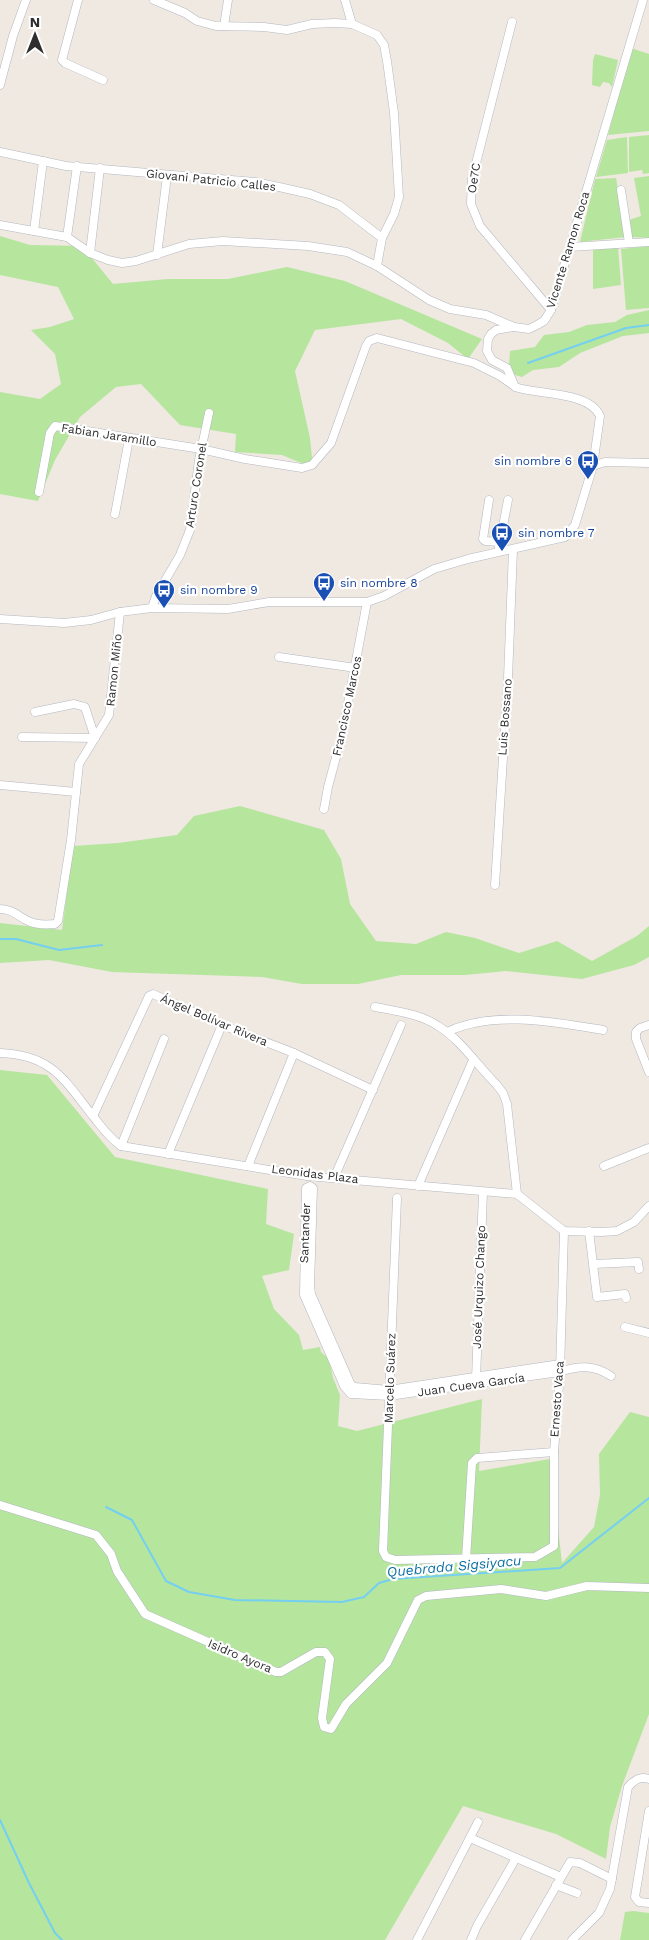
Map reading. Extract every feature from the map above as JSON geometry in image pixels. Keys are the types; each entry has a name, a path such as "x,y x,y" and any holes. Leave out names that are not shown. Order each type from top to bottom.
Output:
{"street":[{"path":"0,85 13,36 26,0"},
{"path":"78,0 62,60 65,64 103,80"},
{"path":"154,0 206,24 287,30 312,24 352,24 377,35 384,45 387,61 394,114 399,197 394,214 382,238 377,266"},
{"path":"224,26 228,0"},
{"path":"346,0 352,24"},
{"name":"Vicente Ramon Roca","path":"0,225 67,237 90,253 122,263 157,255 189,244 223,241 308,246 347,252 377,266 429,300 450,309 486,314 514,327 529,329 544,321 551,310 642,0"},
{"name":"Oe7C","path":"512,22 472,178 471,204 480,226 551,310"},
{"name":"Giovani Patricio Calles","path":"0,152 77,166 167,176 255,182 310,194 339,205 382,238"},
{"path":"34,230 43,161"},
{"path":"67,237 77,166"},
{"path":"90,253 100,168"},
{"path":"157,255 167,176"},
{"path":"621,190 629,243"},
{"path":"570,248 649,242"},
{"path":"0,619 64,623 91,620 120,612 152,608 228,609 269,602 367,602 384,596 434,569 468,559 560,540 569,534 575,525 593,466 600,416 597,410 580,401 551,392 518,388 513,384 507,368 490,358 487,351 487,343 491,334 496,330 514,327"},
{"name":"Fabian Jaramillo","path":"39,492 50,432 55,426 202,449 245,459 302,468 312,465 331,443 366,346 369,341 377,338 474,363 513,384"},
{"name":"Arturo Coronel","path":"152,608 156,596 180,555 190,530 209,413"},
{"path":"115,514 129,439"},
{"path":"593,466 605,462 649,463"},
{"path":"489,500 483,539 485,541 500,542"},
{"path":"498,553 508,500"},
{"name":"Luis Bossano","path":"495,884 508,678 513,550"},
{"name":"Francisco Marcos","path":"324,809 356,668 367,602"},
{"name":"Ramon Miño","path":"0,909 16,912 27,921 37,924 57,923 71,840 79,764 110,715 120,612"},
{"path":"280,657 356,668"},
{"path":"22,737 95,738 85,707 74,704 36,712"},
{"path":"0,785 76,792"},
{"name":"Ángel Bolívar Rivera","path":"93,1116 151,994 155,994 294,1053 373,1090"},
{"path":"375,1007 437,1024 448,1032 496,1084 507,1104 516,1194 564,1231 617,1231 626,1228 634,1222 649,1206"},
{"path":"448,1032 460,1026 508,1020 545,1021 603,1030"},
{"path":"168,1154 222,1024"},
{"path":"334,1178 401,1025"},
{"path":"649,1025 640,1028 636,1032 636,1039 649,1072"},
{"path":"0,1053 33,1057 53,1068 105,1133 121,1146 164,1039"},
{"path":"248,1166 294,1053"},
{"path":"418,1186 473,1060"},
{"name":"Leonidas Plaza","path":"121,1146 307,1176 516,1194"},
{"path":"604,1166 649,1148"},
{"name":"Santander","path":"310,1186 313,1188 311,1294 353,1391 344,1386 304,1295 306,1188 310,1186"},
{"name":"José Urquizo Chango","path":"476,1379 483,1192"},
{"name":"Marcelo Suárez","path":"398,1198 382,1551 386,1557 395,1560 466,1559"},
{"name":"Ernesto Vaca","path":"466,1559 535,1557 554,1546 554,1452 560,1368 564,1231"},
{"path":"589,1231 597,1297 625,1294 626,1298"},
{"path":"594,1264 638,1262 639,1269"},
{"path":"625,1327 649,1333"},
{"name":"Juan Cueva García","path":"353,1391 389,1393 560,1368 590,1367 603,1370 611,1376"},
{"path":"466,1559 472,1463 477,1458 554,1452"},
{"name":"Isidro Ayora","path":"0,1505 96,1535 111,1554 117,1571 142,1611 164,1624 276,1672 281,1672 316,1652 325,1652 330,1659 322,1718 324,1727 331,1729 346,1704 387,1663 418,1600 426,1596 501,1589 546,1596 587,1586 649,1588"},
{"path":"572,1940 599,1914 605,1903 610,1889 628,1787 635,1779 649,1779"},
{"path":"649,1810 635,1897 639,1902 649,1904"},
{"path":"417,1940 478,1822"},
{"path":"470,1838 561,1877"},
{"path":"471,1940 516,1858"},
{"path":"526,1940 570,1862 575,1862 612,1878"},
{"path":"556,1885 577,1893"},
{"path":"583,1940 585,1927"}],"green space":[{"path":"631,48 649,54 649,131 608,135"},
{"path":"595,54 618,60 612,87 609,83 603,82 600,87 592,85"},
{"path":"649,135 649,173 643,174 642,170 629,172 629,137"},
{"path":"627,137 628,173 596,177 607,140"},
{"path":"649,176 649,238 632,237 629,220 641,216 634,178"},
{"path":"616,178 626,237 580,242 595,179"},
{"path":"0,236 30,245 82,246 113,284 168,279 228,279 287,267 345,281 482,339 468,359 448,343 401,319 315,330 295,371 310,438 313,468 282,455 235,452 236,434 180,425 141,384 116,387 80,417 55,460 38,501 0,494 0,392 40,399 61,384 55,354 31,330 50,327 74,319 58,287 0,275"},
{"path":"649,246 649,308 626,310 621,249"},
{"path":"618,247 621,285 593,289 593,249"},
{"path":"649,310 649,333 623,336 580,353 559,367 533,370 522,377 515,375 509,366 510,351 535,347 544,335 569,332 587,325 615,322 627,315"},
{"path":"240,806 324,830 341,859 350,904 376,941 416,944 446,932 475,938 519,953 557,941 592,961 637,936 649,926 649,957 634,965 582,979 506,971 465,975 401,975 358,984 302,984 262,977 112,972 49,960 0,963 0,923 62,930 73,846 118,843 177,835 194,816"},
{"path":"0,1070 47,1075 115,1157 268,1189 266,1224 294,1234 289,1270 262,1276 274,1309 299,1335 303,1350 320,1347 321,1352 329,1359 333,1378 340,1395 338,1426 357,1431 482,1399 479,1471 550,1459 562,1563 594,1527 600,1495 599,1454 630,1412 649,1417 649,1714 622,1786 610,1827 606,1859 556,1834 463,1806 385,1940 0,1940"},
{"path":"625,1912 649,1913 649,1940 620,1940"}],"waterway":[{"path":"528,363 626,328 649,325"},
{"path":"0,939 16,939 59,950 102,945"},
{"name":"Quebrada Sigsiyacu","path":"106,1507 132,1520 166,1581 189,1592 235,1600 342,1602 364,1597 379,1583 393,1579 560,1568 649,1498"},
{"path":"0,1820 29,1883 55,1933 62,1940"}],"place":[{"name":"sin nombre 6","path":"588,480"},
{"name":"sin nombre 7","path":"502,552"},
{"name":"sin nombre 8","path":"324,602"},
{"name":"sin nombre 9","path":"164,609"}]}
